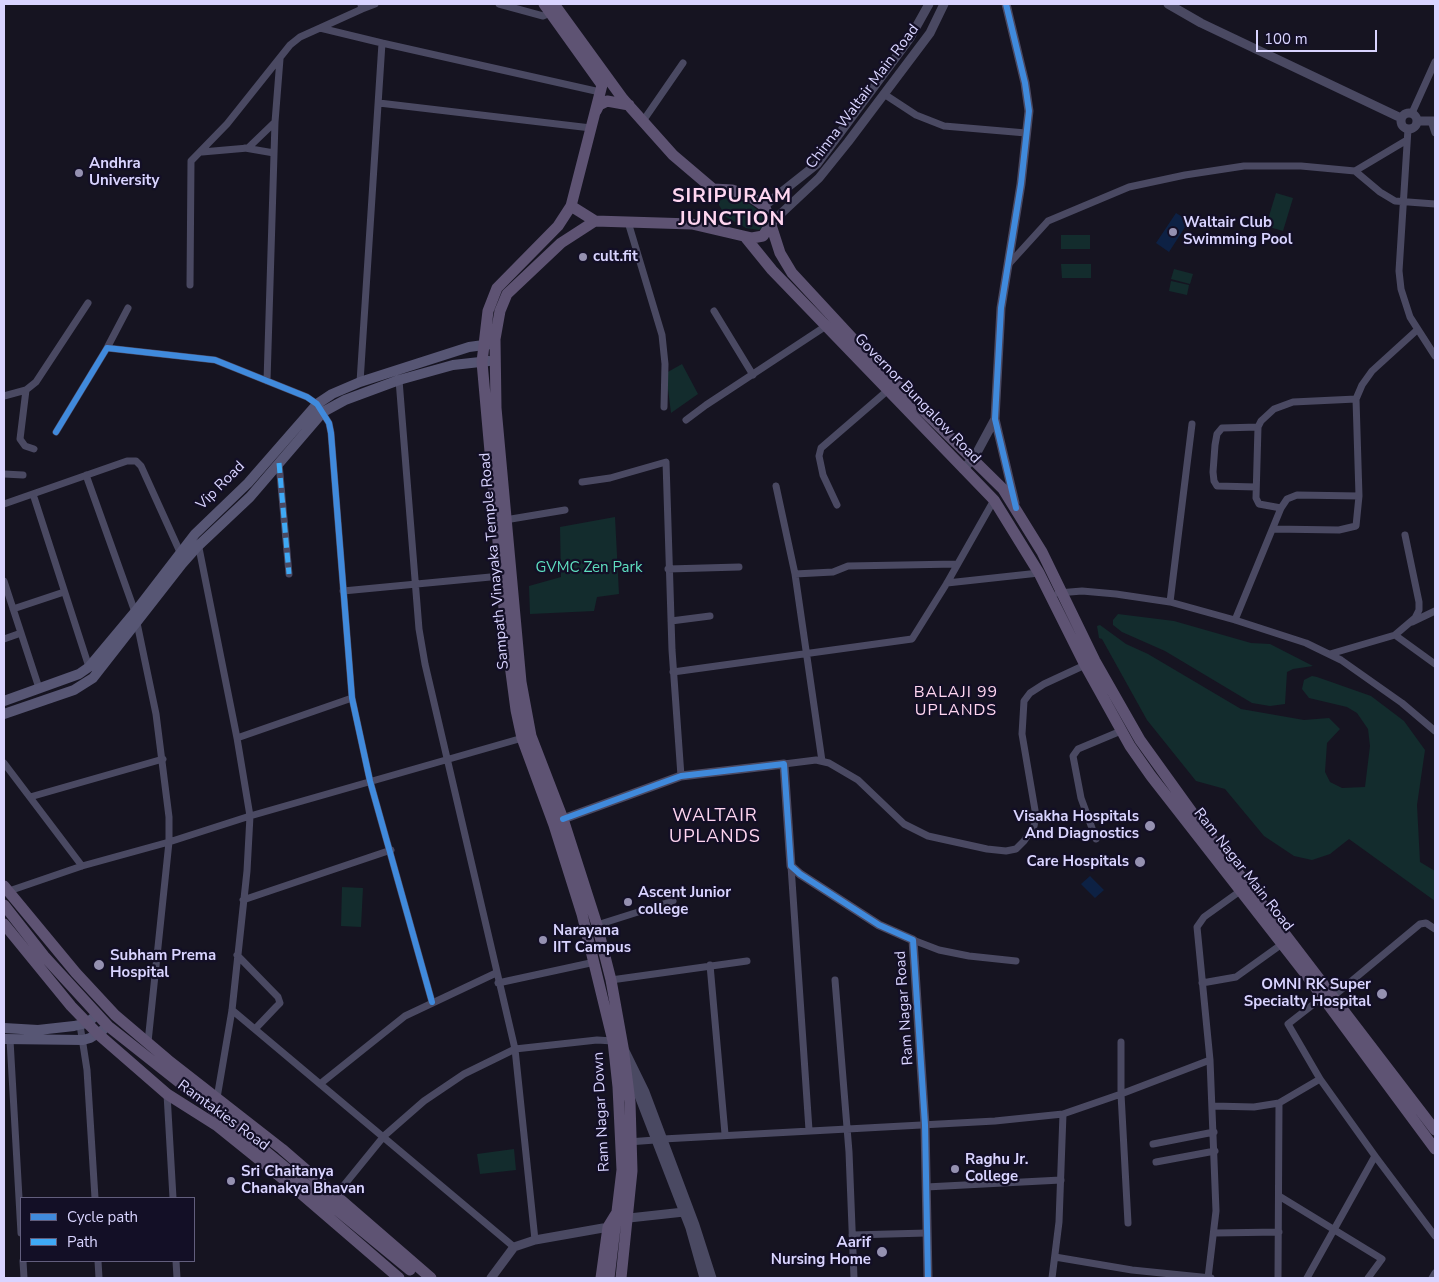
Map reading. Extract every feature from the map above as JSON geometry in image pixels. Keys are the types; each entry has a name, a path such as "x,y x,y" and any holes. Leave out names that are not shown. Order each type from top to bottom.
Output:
{"main road":[{"path":"549,7 602,85 600,92"},
{"path":"549,7 628,105 673,155 714,189 743,193 764,206 785,264 878,367 974,458 1003,489 1016,508 1063,592 1095,661 1140,740 1245,888 1328,997 1435,1130"},
{"name":"Sampath Vinayaka Temple Road","path":"600,92 571,206 558,226 497,288 488,311 489,344 495,361 496,408 526,737 562,819 597,925 612,980 618,1044"},
{"path":"594,115 600,105 607,101 628,105"},
{"path":"571,206 595,221 673,222 715,228 746,238 758,238 772,224"},
{"name":"Sampath Vinayaka Temple Road","path":"595,221 561,243 507,294 482,362 511,683 596,962 618,1044"},
{"name":"Governor Bungalow Road","path":"746,238 772,270 994,500 1039,573 1049,595"},
{"name":"Vip Road","path":"4,701 79,674 89,667 135,612 195,534 248,483 332,394 360,382 469,347 489,344"},
{"name":"Vip Road","path":"4,714 84,685 106,664 198,546 250,497 279,463 320,408 399,380 453,365 495,361"},
{"name":"Ram Nagar Main Road","path":"1049,595 1121,730 1151,776 1245,888 1282,944 1328,997 1435,1149"},
{"path":"6,888 82,980 115,1015 282,1148 419,1274"},
{"path":"4,905 44,956 108,1026 419,1274 432,1278"},
{"name":"Ramtakies Road","path":"4,924 84,1024 167,1094 216,1125 298,1191 399,1278"},
{"path":"4,1028 38,1030 84,1024 96,1015"},
{"path":"7,1040 83,1040 98,1034 108,1026"},
{"path":"618,1044 626,1073 629,1218 633,1234 629,1278"},
{"name":"Ram Nagar Down","path":"618,1044 627,1142 618,1210 621,1234"},
{"path":"601,1278 608,1227 618,1210"},
{"path":"609,1278 621,1234 629,1218"},
{"path":"621,1234 621,1278"}],"street":[{"path":"202,152 280,58 300,37 362,6 375,4"},
{"path":"499,4 543,16 549,7"},
{"name":"Chinna Waltair Main Road","path":"764,206 817,164 910,38 929,4"},
{"name":"Chinna Waltair Main Road","path":"772,224 819,178 930,32 944,4"},
{"path":"1168,4 1201,23 1401,118"},
{"path":"1009,7 1029,111 1021,184 1001,308 995,419 1016,508"},
{"path":"320,28 600,92"},
{"path":"360,382 382,43"},
{"path":"267,381 275,122 280,58"},
{"path":"1408,130 1413,128 1414,117 1435,62"},
{"path":"643,121 683,63"},
{"path":"884,94 916,115 944,126 1026,133"},
{"path":"379,103 591,128"},
{"path":"1408,130 1401,124 1401,118 1406,113 1414,117 1433,121 1435,133"},
{"path":"245,148 258,140 275,122"},
{"path":"1408,130 1399,271 1401,289 1410,317 1435,356"},
{"path":"1008,265 1048,221 1129,188 1185,174 1244,166 1293,166 1355,171 1407,140"},
{"path":"190,285 190,169 195,155 202,152 245,148 274,153"},
{"path":"1355,171 1380,192 1395,201 1435,204"},
{"path":"628,222 662,335 665,364 664,407"},
{"path":"4,396 26,390 46,369 88,303"},
{"path":"56,432 107,348 128,308"},
{"path":"714,312 753,375"},
{"path":"686,420 826,327 835,319"},
{"path":"1273,529 1339,530 1353,528 1358,519 1356,399 1362,384 1372,371 1417,330"},
{"path":"107,348 208,358 307,397 320,408 331,433 352,698 370,781 391,850 432,1002"},
{"path":"399,380 416,584 425,664 498,983 515,1049 535,1240"},
{"path":"26,390 20,439 24,446 34,449"},
{"path":"837,504 823,474 819,456 821,448 887,391"},
{"path":"1281,508 1259,504 1256,487 1258,427 1264,416 1286,403 1356,399"},
{"path":"963,469 974,458 995,419"},
{"path":"1170,602 1192,424"},
{"path":"1256,487 1217,486 1214,481 1213,472 1217,434 1222,428 1258,427"},
{"path":"4,504 127,461 136,461 141,466 180,552"},
{"path":"582,482 610,478 666,462 670,621 681,776"},
{"path":"279,463 289,574"},
{"path":"4,474 23,475"},
{"path":"86,475 135,612"},
{"path":"776,486 795,574 822,761"},
{"path":"33,494 89,667"},
{"path":"1235,620 1281,508 1287,499 1296,495 1358,496"},
{"path":"673,672 912,639 947,584 994,500"},
{"path":"506,520 565,510"},
{"path":"195,534 237,738 250,816 232,1010 217,1098"},
{"path":"1330,654 1395,635 1415,618 1419,602 1405,535"},
{"path":"795,574 833,572 848,566 957,564"},
{"path":"668,569 739,567"},
{"path":"947,584 1039,573"},
{"path":"343,591 501,576"},
{"path":"4,581 5,591 13,609 39,688"},
{"path":"13,609 64,592"},
{"path":"1049,595 1063,592 1116,594 1170,602 1235,620 1306,643 1330,654 1390,694 1435,731"},
{"path":"1409,624 1435,612"},
{"path":"670,621 710,616"},
{"path":"137,623 163,760 170,842 148,1042"},
{"path":"4,639 21,633"},
{"path":"1395,635 1435,664"},
{"path":"562,819 681,776 822,761 858,780 904,824 928,836 987,849 1006,851 1016,849 1024,842 1034,826 1036,816 1022,734 1024,701 1030,692 1085,665"},
{"path":"237,738 352,698"},
{"path":"1096,839 1081,798 1073,756 1078,749 1121,730"},
{"path":"6,888 170,842 250,816 526,737"},
{"path":"30,797 163,760"},
{"path":"4,763 82,866"},
{"path":"784,764 809,1130"},
{"path":"243,900 391,850"},
{"name":"Ram Nagar Road","path":"791,866 879,925 913,940 925,1125 928,1278"},
{"path":"1055,1257 1132,1270 1210,1278 1215,1233 1215,1151 1210,1060 1197,927 1200,920 1245,888"},
{"path":"597,925 673,901"},
{"path":"1435,929 1426,923 1420,924 1328,997 1288,1024 1320,1079 1435,1236"},
{"path":"913,940 938,950 969,956 1016,961"},
{"path":"1202,983 1236,977 1282,944"},
{"path":"237,955 278,997 280,1003 256,1028"},
{"path":"612,980 747,961"},
{"path":"498,983 596,962"},
{"path":"710,965 725,1134"},
{"path":"320,1084 405,1016 496,974"},
{"path":"835,980 848,1127 854,1278"},
{"path":"232,1010 256,1028 514,1247"},
{"path":"84,1024 83,1040 95,1197"},
{"path":"7,1040 20,1219"},
{"path":"336,1196 384,1136 410,1112 440,1089 472,1070 515,1049 597,1040 618,1044 638,1074 708,1278"},
{"path":"1120,1042 1128,1224"},
{"path":"627,1142 725,1134 925,1125 1063,1114 1210,1060"},
{"path":"626,1073 659,1139 698,1232 708,1278"},
{"path":"1213,1106 1254,1107 1279,1103 1320,1079"},
{"path":"167,1094 173,1197"},
{"path":"1278,1278 1279,1103"},
{"path":"1052,1278 1061,1180 1063,1114"},
{"path":"1152,1144 1214,1132"},
{"path":"1156,1162 1215,1151"},
{"path":"1307,1278 1375,1156"},
{"path":"926,1188 1061,1180"},
{"path":"1279,1196 1382,1259 1368,1278"},
{"path":"629,1218 684,1212"},
{"path":"491,1278 514,1247 535,1240 603,1228"},
{"path":"1215,1233 1279,1232"},
{"path":"852,1235 926,1234"},
{"path":"23,1262 24,1278"},
{"path":"98,1262 99,1278"},
{"path":"176,1262 177,1278"},
{"path":"1432,1278 1435,1273"}],"green space":[{"path":"1276,193 1293,198 1283,231 1266,226"},
{"path":"726,198 744,201 753,206 765,217 764,227 759,230 746,228 726,217 719,205 719,201"},
{"path":"1061,235 1090,235 1090,249 1061,249"},
{"path":"1061,264 1091,264 1091,278 1062,278"},
{"path":"1174,269 1193,274 1190,284 1171,279"},
{"path":"1171,281 1189,285 1187,295 1169,291"},
{"path":"682,364 698,394 671,413 666,373"},
{"name":"GVMC Zen Park","path":"615,517 619,594 597,597 594,611 530,614 529,586 561,577 560,527"},
{"path":"1118,614 1174,621 1251,643 1270,644 1313,666 1293,669 1287,672 1285,704 1270,706 1252,703 1165,651 1122,632 1113,625 1113,620"},
{"path":"1100,625 1126,644 1148,654 1241,709 1304,720 1329,718 1340,729 1327,743 1325,772 1330,782 1342,788 1365,787 1370,746 1368,729 1357,713 1347,707 1309,698 1302,689 1304,680 1312,676 1317,677 1371,696 1404,721 1425,750 1417,805 1420,862 1435,871 1435,901 1349,839 1330,854 1312,860 1294,856 1264,836 1225,789 1196,781 1147,720 1102,639 1099,638 1097,626"},
{"path":"342,887 363,888 361,927 341,926"},
{"path":"514,1149 516,1170 480,1174 477,1154"}],"water":[{"name":"Waltair Club Swimming Pool","path":"1176,213 1189,221 1169,252 1156,243"},
{"path":"1090,876 1104,890 1095,898 1081,884"}],"marked path":[{"path":"279,463 289,574"}],"cycle path":[{"path":"1006,4 1025,83 1029,111 1021,184 1001,308 995,419 1016,508"},
{"path":"56,432 107,348 215,360 307,397 317,404 329,423 331,433 352,698 370,781 432,1002"},
{"path":"563,819 681,776 784,764 791,866 800,874 879,925 913,940 925,1125 928,1278"}],"place":[{"name":"Andhra University","path":"79,173"},
{"name":"Waltair Club Swimming Pool","path":"1173,232"},
{"name":"cult.fit","path":"583,257"},
{"name":"Visakha Hospitals And Diagnostics","path":"1150,826"},
{"name":"Care Hospitals","path":"1140,862"},
{"name":"Ascent Junior college","path":"628,902"},
{"name":"Narayana IIT Campus","path":"543,940"},
{"name":"Subham Prema Hospital","path":"99,965"},
{"name":"OMNI RK Super Specialty Hospital","path":"1382,994"},
{"name":"Raghu Jr. College","path":"955,1169"},
{"name":"Sri Chaitanya Chanakya Bhavan","path":"231,1181"},
{"name":"Aarif Nursing Home","path":"882,1252"}],"district":[{"name":"SIRIPURAM JUNCTION","path":"732,208"},
{"name":"BALAJI 99 UPLANDS","path":"956,702"},
{"name":"WALTAIR UPLANDS","path":"715,828"}]}
